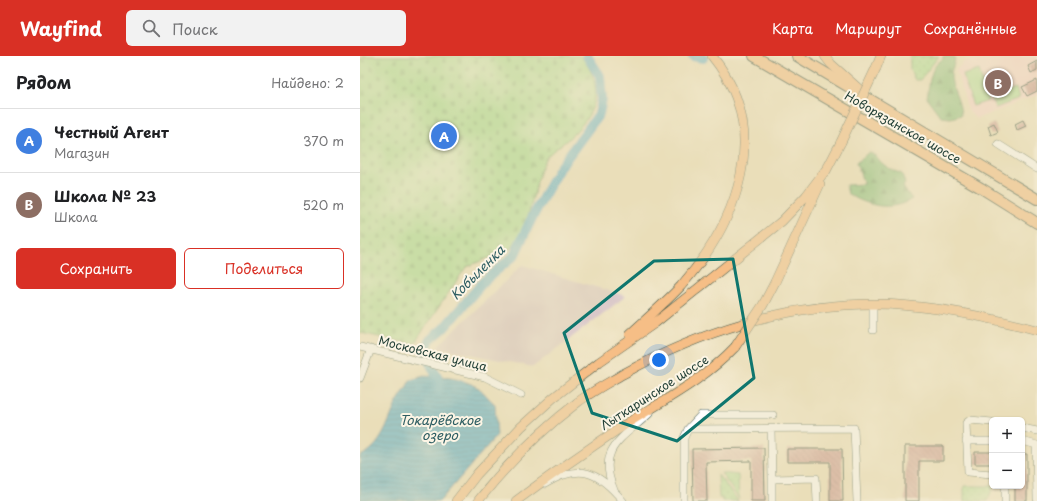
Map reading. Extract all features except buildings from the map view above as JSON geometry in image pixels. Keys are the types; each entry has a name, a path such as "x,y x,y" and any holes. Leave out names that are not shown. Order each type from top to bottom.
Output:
{"highway":[{"name":"Новорязанское шоссе","path":"754,56 974,184 1037,223"},
{"name":"Новорязанское шоссе","path":"797,56 1037,198"}],"main road":[{"name":"Лыткаринское шоссе","path":"599,362 666,302 681,285 706,254 722,227 734,201 743,161 745,141 743,121 739,102 732,84 712,56"},
{"path":"825,56 842,75 869,98"},
{"name":"Лыткаринское шоссе","path":"517,501 564,466 719,364 735,347 763,305 881,56"},
{"name":"Лыткаринское шоссе","path":"456,501 477,474 521,427 553,398 599,362 655,323 782,221 806,196 828,167"},
{"path":"478,501 518,454 546,427 579,401 647,361 682,345 750,321 790,312 826,307 873,304 912,306 953,311 1037,330"}],"street":[{"path":"998,144 1037,169"},
{"path":"873,304 874,330"},
{"name":"Московская улица","path":"360,347 485,376 521,395"},
{"path":"360,378 370,349"},
{"path":"615,492 609,479 607,464 609,454 616,444 658,404"},
{"path":"684,501 684,438 688,429 701,415 773,415"},
{"path":"989,422 976,420 967,421 966,441 968,472 989,474"},
{"path":"688,429 854,428 857,501"},
{"path":"771,429 772,501"},
{"path":"1025,429 1037,432"},
{"path":"966,441 989,441"},
{"path":"1025,442 1037,445 1037,499"},
{"path":"517,501 559,476 577,472 587,472 595,475 623,501"},
{"path":"772,479 816,478 815,499"},
{"path":"1005,489 1005,501"}],"highlighted area":[{"path":"733,259 754,378 677,441 592,413 564,333 654,261"}],"shaded area":[{"path":"984,56 1037,56 1037,95 976,119 968,110 956,70 965,61"},
{"path":"522,265 626,296 533,367 437,347"}],"green space":[{"path":"364,56 581,56 594,79 596,90 595,101 585,121 567,140 550,153 545,159 539,174 527,219 517,240 510,249 466,267 414,344 360,333 360,60"},
{"path":"910,56 939,56 920,80 915,80 910,70"},
{"path":"943,56 955,57 951,78 961,110 961,115 951,118 941,117 927,98 933,71 938,62 943,59"},
{"path":"979,70 988,101 973,106 963,75"},
{"path":"1016,88 1019,99 995,108 991,96"},
{"path":"869,152 875,155 887,167 902,174 905,183 903,187 912,199 896,205 880,206 864,202 848,194 846,185 864,184 856,163"},
{"path":"721,473 738,475 739,499"},
{"path":"718,475 738,501 722,501 722,498 719,498"},
{"path":"964,486 989,486 989,489 993,489 987,501 964,501"}],"water":[{"name":"Токарёвское озеро","path":"424,376 452,378 479,388 495,404 497,435 440,501 360,501 360,456 374,447 379,441 396,404 410,380"}],"waterway":[{"name":"Кобыленка","path":"438,389 437,376 424,352 430,340 444,328 484,281 514,256 532,218 558,170 599,114 602,100 600,76 587,56"},
{"name":"Кобыленка","path":"693,56 703,58"}],"place":[{"name":"Школа № 23","path":"998,83"},
{"name":"Честный Агент","path":"444,136"}]}
